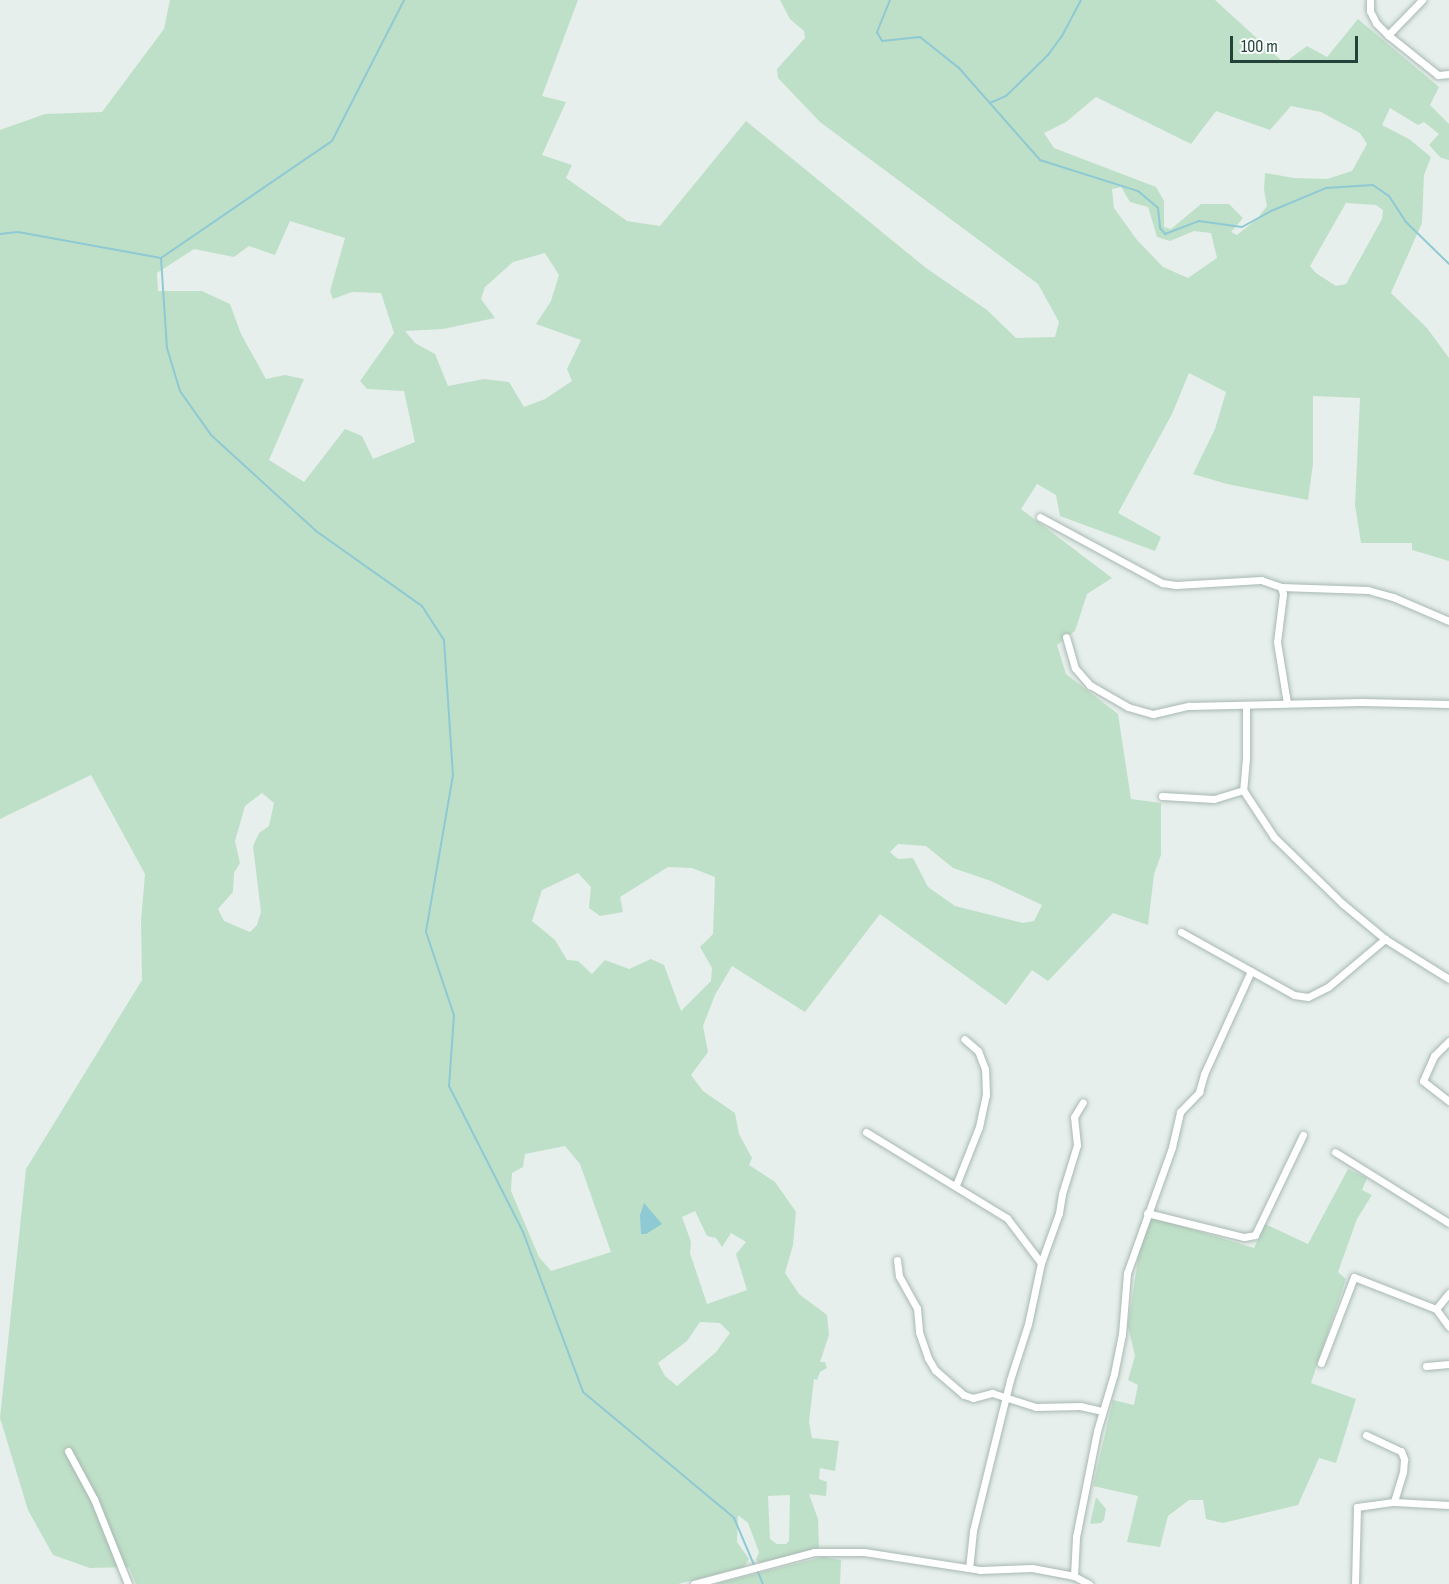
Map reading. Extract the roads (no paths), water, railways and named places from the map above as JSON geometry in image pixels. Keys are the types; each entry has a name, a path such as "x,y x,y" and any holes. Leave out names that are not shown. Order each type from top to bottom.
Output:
{"street":[{"path":"1371,0 1370,11 1376,23 1388,35 1438,75 1449,74"},
{"path":"1388,35 1422,0"},
{"path":"1040,517 1162,583 1176,585 1261,580 1281,587 1368,590 1393,597 1449,621"},
{"path":"1281,587 1283,594 1276,642 1287,704"},
{"path":"1066,637 1075,668 1090,685 1128,707 1153,714 1189,706 1449,704"},
{"path":"1246,705 1246,758 1243,790 1274,837 1342,904 1385,939 1449,979"},
{"path":"1162,796 1214,799 1243,790"},
{"path":"1181,932 1294,995 1308,997 1328,987 1385,939"},
{"path":"1074,1576 1076,1537 1101,1411 1114,1374 1122,1334 1127,1273 1172,1147 1180,1112 1199,1092 1204,1074 1251,971"},
{"path":"956,1185 979,1127 986,1095 985,1069 978,1051 964,1039"},
{"path":"1449,1041 1434,1056 1423,1081 1449,1101"},
{"path":"969,1568 974,1531 1007,1396 1022,1347 1041,1263 1059,1213 1062,1194 1077,1144 1074,1117 1083,1102"},
{"path":"866,1132 1007,1218 1041,1263"},
{"path":"1147,1213 1244,1237 1255,1235 1303,1135"},
{"path":"1335,1152 1449,1223"},
{"path":"897,1260 899,1276 917,1308 919,1332 928,1358 935,1370 968,1398 992,1393 1036,1407 1080,1406 1101,1411"},
{"path":"1321,1363 1354,1277 1436,1308 1449,1327"},
{"path":"1436,1308 1449,1293"},
{"path":"1426,1366 1449,1364"},
{"path":"1366,1435 1401,1451 1404,1459 1403,1472 1394,1502"},
{"path":"68,1451 94,1499 128,1584"},
{"path":"1355,1584 1357,1507 1394,1502 1449,1505"},
{"path":"694,1584 814,1552 864,1552 969,1568 1032,1568 1074,1576 1089,1584"}],"water":[{"path":"644,1203 662,1224 646,1234 641,1234 640,1215"}],"waterway":[{"path":"0,234 18,232 161,258 332,141 404,0"},
{"path":"890,0 877,32 882,41 920,37 959,68 1040,160 1138,191 1158,208 1160,228 1165,234 1199,221 1242,227 1271,211 1326,188 1373,185 1389,196 1406,222 1449,264"},
{"path":"990,103 1006,96 1048,55 1062,36 1081,0"},
{"path":"161,258 167,348 180,391 211,435 316,531 422,606 444,640 453,775 426,932 454,1015 449,1086 523,1232 583,1392 734,1518 754,1565"},
{"path":"757,1570 763,1584"}]}
